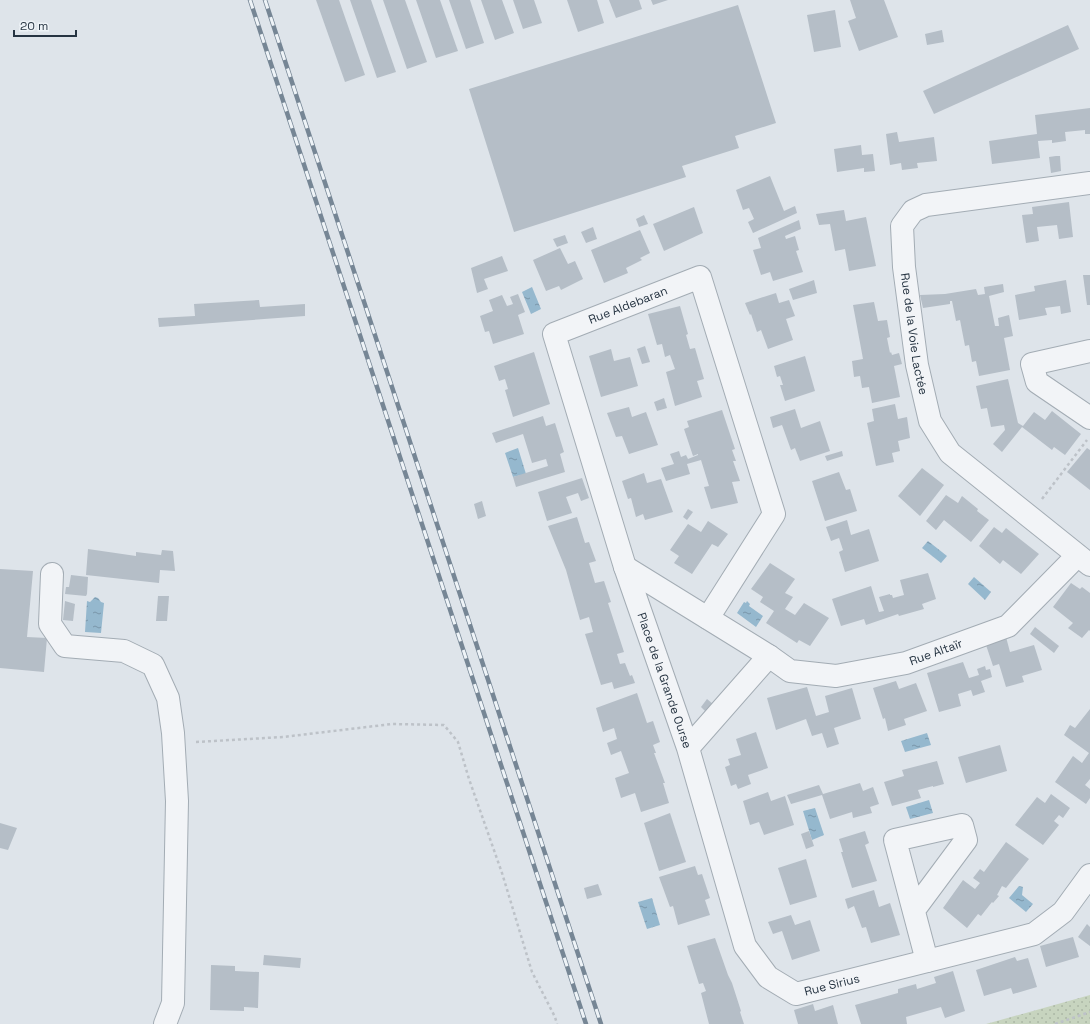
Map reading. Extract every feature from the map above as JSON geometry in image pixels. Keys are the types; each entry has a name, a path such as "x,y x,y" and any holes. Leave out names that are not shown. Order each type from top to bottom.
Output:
{"street":[{"name":"Rue de la Voie Lactée","path":"1083,561 950,453 930,421 917,365 904,267 902,226 913,212 926,205 1090,183"},
{"name":"Rue Aldebaran","path":"626,567 554,334 700,277 774,514 708,618"},
{"path":"1090,351 1032,364 1037,382 1090,418"},
{"name":"Rue Altaïr","path":"769,656 790,671 836,676 906,663 1008,626 1083,561"},
{"path":"626,567 769,656"},
{"name":"Place de la Grande Ourse","path":"626,567 688,748 769,656"},
{"path":"52,574 50,624 65,646 124,651 153,665 168,698 177,801 173,1003 165,1024"},
{"name":"Rue Sirius","path":"688,748 745,946 768,977 796,994 1034,934 1063,912 1090,875"},
{"path":"914,910 927,961"}],"path":[{"path":"1029,517 1090,436"},
{"path":"173,743 283,737 392,724 444,725 458,742 468,779 502,873 532,972 557,1024"},
{"path":"1055,1024 1090,1012"}],"green space":[{"path":"1090,995 1090,1024 986,1024"}],"water":[{"path":"532,287 541,309 531,314 522,292"},
{"path":"518,448 526,474 513,477 505,453"},
{"path":"928,541 947,556 941,563 922,548"},
{"path":"974,577 991,592 985,600 968,584"},
{"path":"95,597 104,603 101,633 85,632 87,601 90,602"},
{"path":"747,601 750,604 749,606 763,616 756,627 737,613 744,602 746,603"},
{"path":"927,733 931,745 905,752 901,741"},
{"path":"929,800 933,813 910,819 906,807"},
{"path":"815,808 824,835 812,840 803,811"},
{"path":"1019,886 1023,887 1022,895 1033,904 1026,912 1009,898"},
{"path":"652,898 660,925 647,929 638,902"}],"building":[{"path":"316,0 339,0 365,75 345,82"},
{"path":"350,0 371,0 396,72 377,78"},
{"path":"383,0 405,0 427,62 407,69"},
{"path":"416,0 440,0 458,51 436,58"},
{"path":"449,0 470,0 484,43 466,49"},
{"path":"481,0 502,0 514,33 495,40"},
{"path":"513,0 534,0 542,23 523,29"},
{"path":"567,0 597,0 604,23 578,32"},
{"path":"609,0 639,0 642,9 616,18"},
{"path":"651,0 668,0 653,5"},
{"path":"850,0 884,0 898,37 859,51 848,21 856,18"},
{"path":"738,5 776,123 735,136 739,148 682,166 686,177 514,232 469,89"},
{"path":"835,10 841,47 814,52 807,15"},
{"path":"1068,25 1079,49 934,114 923,91"},
{"path":"942,30 944,42 927,45 925,34"},
{"path":"1090,108 1090,134 1085,134 1085,130 1065,132 1066,141 1052,143 1052,140 1038,141 1040,158 992,164 989,141 1037,134 1035,115"},
{"path":"897,132 899,142 934,137 937,161 917,163 918,168 902,170 901,163 890,165 886,134"},
{"path":"861,145 862,155 873,154 875,171 864,172 864,168 837,172 834,149"},
{"path":"1060,156 1061,171 1051,173 1049,157"},
{"path":"770,176 784,211 795,206 797,213 753,233 748,222 754,219 749,208 743,210 736,190"},
{"path":"1069,202 1073,237 1059,239 1057,225 1037,227 1039,241 1026,243 1022,215 1033,214 1032,207"},
{"path":"694,207 703,233 664,251 653,224"},
{"path":"844,210 846,221 866,217 876,266 849,271 845,249 835,251 830,224 819,225 816,214"},
{"path":"644,215 648,224 639,227 636,219"},
{"path":"799,220 801,229 785,236 786,239 795,236 799,250 796,251 803,272 773,281 770,272 761,275 753,250 761,248 758,238"},
{"path":"593,227 597,239 586,243 581,232"},
{"path":"640,230 650,253 640,258 642,260 626,268 628,273 604,283 591,250"},
{"path":"565,235 568,243 557,247 553,239"},
{"path":"560,248 568,264 575,261 583,279 561,290 559,286 546,291 533,260"},
{"path":"502,256 508,271 484,279 488,289 477,293 471,268"},
{"path":"1083,275 1090,275 1090,305 1087,305"},
{"path":"814,280 817,293 793,300 789,289"},
{"path":"1066,280 1071,312 1061,314 1060,306 1045,308 1047,315 1019,320 1015,295 1035,291 1034,286"},
{"path":"1003,284 1004,292 989,296 995,326 999,326 998,318 1009,315 1013,336 1004,338 1010,370 979,376 976,361 972,362 969,345 965,346 960,320 956,321 952,301 950,301 950,304 923,308 920,295 945,294 976,289 978,295 985,294 984,287"},
{"path":"776,293 779,303 789,300 795,316 786,319 793,340 768,349 761,330 757,332 751,314 750,315 745,303"},
{"path":"518,294 525,312 518,315 524,334 493,344 489,331 485,332 480,316 493,311 489,300 502,295 507,306 513,304 510,297"},
{"path":"259,300 260,307 305,304 305,316 159,327 158,318 195,316 194,304"},
{"path":"874,302 878,321 887,320 890,337 887,338 890,353 891,352 892,355 899,353 902,364 894,366 900,397 872,403 869,387 862,388 860,376 854,377 852,361 863,359 853,305"},
{"path":"680,306 688,334 686,335 690,349 695,348 704,379 697,381 702,397 675,406 666,372 675,369 670,355 665,357 662,344 657,345 648,314"},
{"path":"645,346 650,362 642,364 637,349"},
{"path":"611,349 614,361 630,357 638,386 601,397 589,356"},
{"path":"534,352 550,404 513,417 505,390 508,389 505,379 499,381 494,366"},
{"path":"805,356 815,391 785,401 780,385 783,385 780,376 777,377 774,366"},
{"path":"1008,379 1018,423 1023,426 1034,412 1045,420 1052,411 1081,434 1065,455 1054,447 1052,450 1022,427 1002,452 993,444 1005,430 1004,425 991,427 987,408 981,409 976,386"},
{"path":"664,398 667,408 657,411 654,402"},
{"path":"895,404 898,419 907,417 910,438 898,441 900,451 892,453 894,462 876,466 867,423 874,421 872,409"},
{"path":"629,407 632,417 646,412 658,445 629,454 622,436 616,437 607,413"},
{"path":"795,409 801,428 820,421 830,451 800,461 795,448 791,450 782,425 773,428 770,417"},
{"path":"722,410 735,449 732,450 736,461 733,461 740,481 732,482 738,503 711,509 704,487 709,486 701,460 687,464 690,474 666,481 661,468 674,464 670,454 679,451 681,457 686,455 688,459 698,455 693,456 684,429 689,427 687,421"},
{"path":"543,416 546,426 555,423 564,452 560,454 565,472 516,487 513,477 548,466 546,459 532,463 523,434 496,443 492,433"},
{"path":"1087,448 1090,450 1090,490 1067,472"},
{"path":"842,451 843,456 827,461 825,456"},
{"path":"922,468 944,485 920,516 898,496"},
{"path":"839,472 846,490 850,489 857,511 825,521 812,481"},
{"path":"644,473 647,483 661,479 673,512 645,520 643,514 636,517 631,498 628,499 622,481"},
{"path":"582,478 589,498 581,501 578,493 566,497 572,513 547,521 538,492"},
{"path":"946,495 958,503 962,496 978,509 977,511 989,520 971,542 944,520 936,530 926,521"},
{"path":"482,501 486,516 478,519 474,504"},
{"path":"688,509 693,512 687,520 683,517"},
{"path":"577,517 585,543 589,542 596,561 589,563 595,583 604,581 611,602 608,603 624,652 617,654 620,664 625,663 630,676 632,675 635,683 614,689 612,682 601,685 585,634 593,632 589,617 580,620 566,570 548,526"},
{"path":"847,520 851,535 869,529 879,561 845,572 839,552 843,550 839,538 831,541 826,527"},
{"path":"708,521 728,534 718,547 712,544 692,574 674,563 679,556 670,550 688,524 701,532"},
{"path":"994,527 1002,533 1006,528 1039,554 1021,574 1003,560 1000,564 979,546"},
{"path":"88,549 136,556 136,552 161,555 162,550 173,551 175,571 160,570 159,583 86,575"},
{"path":"770,563 795,579 785,593 793,597 785,609 795,615 804,603 829,618 810,646 799,640 797,643 766,623 774,611 760,602 763,597 751,589"},
{"path":"0,569 33,571 27,637 47,638 44,672 0,668"},
{"path":"928,573 936,599 922,604 924,609 899,616 898,614 866,625 864,619 841,626 832,599 871,586 879,612 884,611 879,597 890,594 893,598 904,595 900,580"},
{"path":"71,575 88,577 86,596 65,594 66,587 69,587"},
{"path":"1071,583 1080,589 1082,587 1090,593 1090,631 1089,630 1082,638 1068,628 1073,623 1053,607"},
{"path":"158,596 169,596 167,621 156,621"},
{"path":"65,601 75,604 73,621 63,620"},
{"path":"1035,627 1059,646 1054,653 1030,634"},
{"path":"1006,637 1010,652 1034,645 1042,670 1022,676 1024,682 1006,687 999,664 993,666 986,645"},
{"path":"963,662 969,678 979,675 977,669 985,666 986,670 990,669 992,677 981,681 985,692 973,696 971,690 958,694 961,706 939,712 927,673"},
{"path":"896,681 899,689 916,683 927,711 904,719 906,725 888,731 885,718 883,719 873,688"},
{"path":"807,687 816,716 829,712 825,696 852,688 861,719 834,728 839,744 827,748 822,733 812,736 806,719 776,730 767,698"},
{"path":"637,693 647,723 653,721 660,742 653,745 656,753 654,753 665,783 663,783 669,803 641,812 635,793 621,798 615,778 629,773 621,751 611,755 607,743 617,739 614,728 603,732 596,708"},
{"path":"707,699 713,704 706,712 701,707"},
{"path":"1090,709 1090,779 1085,785 1090,789 1090,798 1086,804 1055,782 1073,756 1082,763 1089,753 1064,735 1070,725 1075,728"},
{"path":"756,732 768,768 748,775 751,784 738,789 736,784 731,786 725,767 730,765 728,759 741,755 736,739"},
{"path":"1000,745 1007,771 966,783 958,757"},
{"path":"937,761 944,784 918,790 921,798 892,806 884,782 904,776 902,770"},
{"path":"860,783 863,791 873,787 879,804 870,807 872,813 853,818 852,812 830,819 822,795 791,804 787,795 819,785 823,794"},
{"path":"768,792 771,801 785,796 794,825 764,835 759,822 750,825 743,801"},
{"path":"1051,794 1070,808 1063,818 1059,815 1054,821 1059,825 1043,845 1015,825 1037,797 1045,803"},
{"path":"670,813 686,862 659,871 644,823"},
{"path":"0,823 17,828 8,850 0,848"},
{"path":"809,831 814,846 806,849 801,834"},
{"path":"865,831 869,843 865,845 877,881 852,888 841,852 843,852 839,839"},
{"path":"1006,842 1029,859 1006,888 1002,886 997,895 999,896 993,903 992,902 981,916 978,914 967,928 943,908 963,880 975,889 980,883 973,878 980,869 984,872"},
{"path":"806,859 817,897 790,905 778,868"},
{"path":"695,866 698,875 702,874 710,898 705,900 710,915 678,925 673,906 670,907 659,877"},
{"path":"598,884 602,895 587,899 584,888"},
{"path":"874,890 879,907 890,903 900,935 871,943 866,927 862,928 854,906 848,909 845,899"},
{"path":"791,915 795,925 810,920 820,951 792,960 782,931 773,934 768,922"},
{"path":"1087,924 1090,927 1090,946 1078,937"},
{"path":"1073,937 1079,957 1046,967 1040,946"},
{"path":"715,938 732,983 744,1024 709,1024 701,993 706,991 703,983 699,984 687,946"},
{"path":"264,955 301,958 300,968 263,965"},
{"path":"1015,957 1017,961 1028,958 1037,987 1013,994 1011,988 984,996 976,970"},
{"path":"211,965 235,966 235,971 259,972 258,1008 244,1007 244,1011 210,1010"},
{"path":"953,971 965,1011 945,1018 941,1007 906,1017 907,1024 861,1024 855,1005 898,993 898,989 916,984 917,989 936,983 934,977"},
{"path":"813,1004 815,1011 833,1005 838,1024 798,1024 794,1010"}],"railway":[{"path":"250,0 586,1024"},
{"path":"265,0 601,1024"}]}
